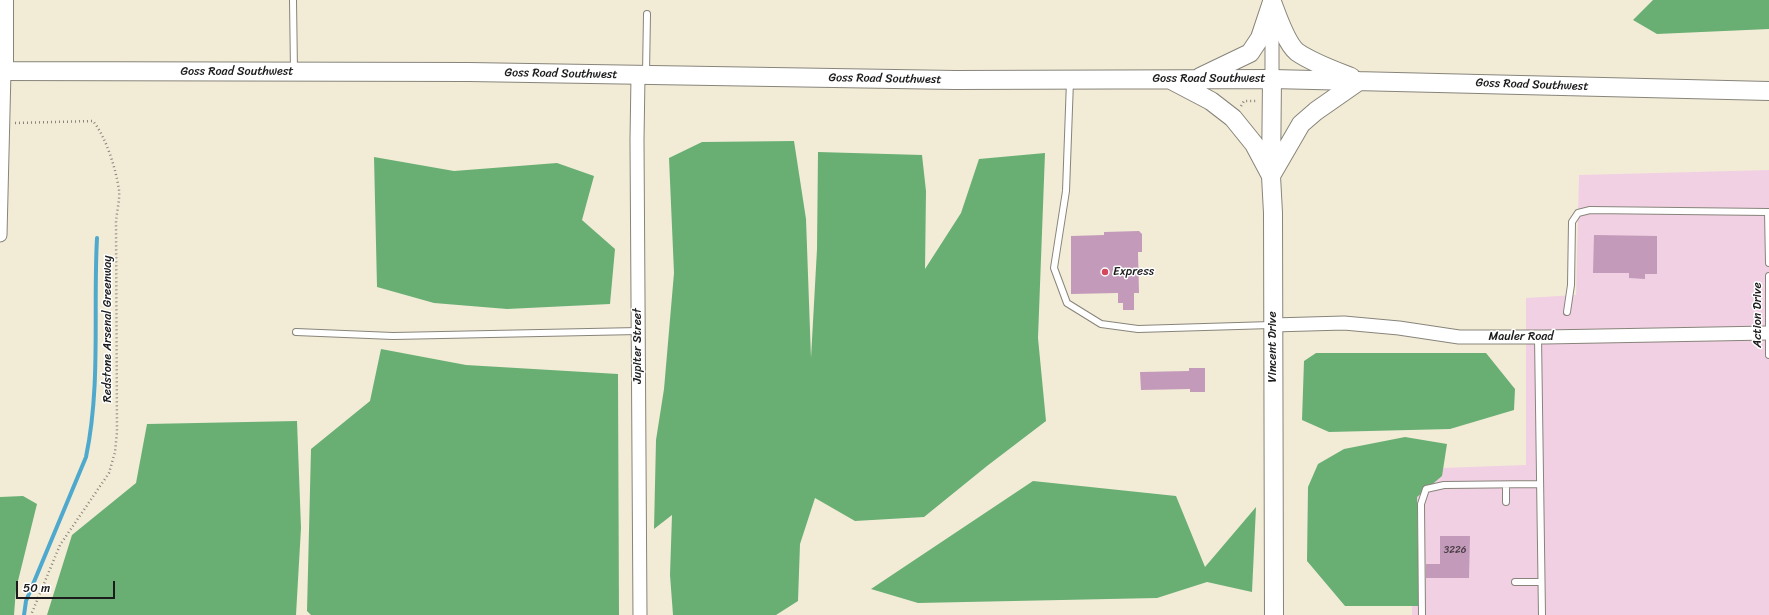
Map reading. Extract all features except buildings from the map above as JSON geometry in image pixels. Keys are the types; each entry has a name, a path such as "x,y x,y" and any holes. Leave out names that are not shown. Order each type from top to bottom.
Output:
{"street":[{"path":"0,235 4,118 2,71 4,0"},
{"path":"1195,79 1250,53 1260,38 1272,1"},
{"path":"1272,1 1272,79"},
{"path":"1272,1 1282,30 1296,51 1320,64 1359,81"},
{"name":"Goss Road Southwest","path":"2,71 469,72 642,76 1070,81 1272,79 1769,91"},
{"name":"Jupiter Street","path":"640,615 637,140 642,76"},
{"path":"1170,79 1211,101 1233,118 1254,144 1271,176"},
{"name":"Vincent Drive","path":"1272,79 1271,176 1274,615"},
{"path":"1271,176 1301,124 1316,111 1359,81"},
{"name":"Mauler Road","path":"1273,325 1344,323 1399,328 1459,337 1538,337 1769,332"}],"lane":[{"path":"294,0 294,72"},
{"path":"642,76 647,14"},
{"path":"1070,81 1066,191 1054,268 1067,304 1101,324 1138,329 1273,325"},
{"path":"1568,312 1571,285 1572,222 1578,213 1590,210 1768,212 1769,263"},
{"name":"Action Drive","path":"1769,276 1769,355"},
{"path":"296,332 393,336 638,331"},
{"path":"1538,337 1542,615"},
{"path":"1422,615 1421,504 1426,490 1444,485 1540,484"},
{"path":"1506,485 1506,502"},
{"path":"1515,582 1541,582"}],"path":[{"path":"1238,112 1244,101 1256,101"},
{"name":"Redstone Arsenal Greenway","path":"4,118 12,123 93,121 100,129 110,155 119,191 116,221 118,432 116,452 109,473 60,545 31,615"}],"shaded area":[{"path":"1769,170 1769,615 1412,615 1413,469 1526,465 1526,298 1576,295 1579,175"}],"green space":[{"path":"1653,0 1769,0 1769,29 1657,34 1633,20"},
{"path":"794,141 806,219 811,358 817,249 818,152 922,155 926,191 925,269 961,213 979,159 1045,153 1038,338 1046,421 924,517 855,521 815,498 800,544 798,601 776,615 673,615 670,575 672,515 654,529 656,440 664,389 674,273 669,158 702,142"},
{"path":"374,157 454,171 557,163 594,176 582,220 615,249 610,304 507,309 434,303 377,287"},
{"path":"381,349 466,365 618,374 619,615 311,615 307,611 311,449 370,401"},
{"path":"1316,353 1486,353 1515,389 1514,410 1450,429 1329,432 1302,420 1304,361"},
{"path":"297,421 301,528 296,615 47,615 72,535 136,483 147,424"},
{"path":"1405,437 1447,444 1442,476 1417,497 1419,606 1345,606 1307,561 1308,487 1318,464 1344,449"},
{"path":"1033,481 1176,496 1205,567 1256,507 1252,592 1207,582 1157,598 918,603 871,589"},
{"path":"23,496 37,504 16,589 14,615 0,615 0,497"}],"waterway":[{"path":"24,615 26,601 86,457 91,430 95,375 97,238"}],"place":[{"name":"Express","path":"1105,272"}]}
